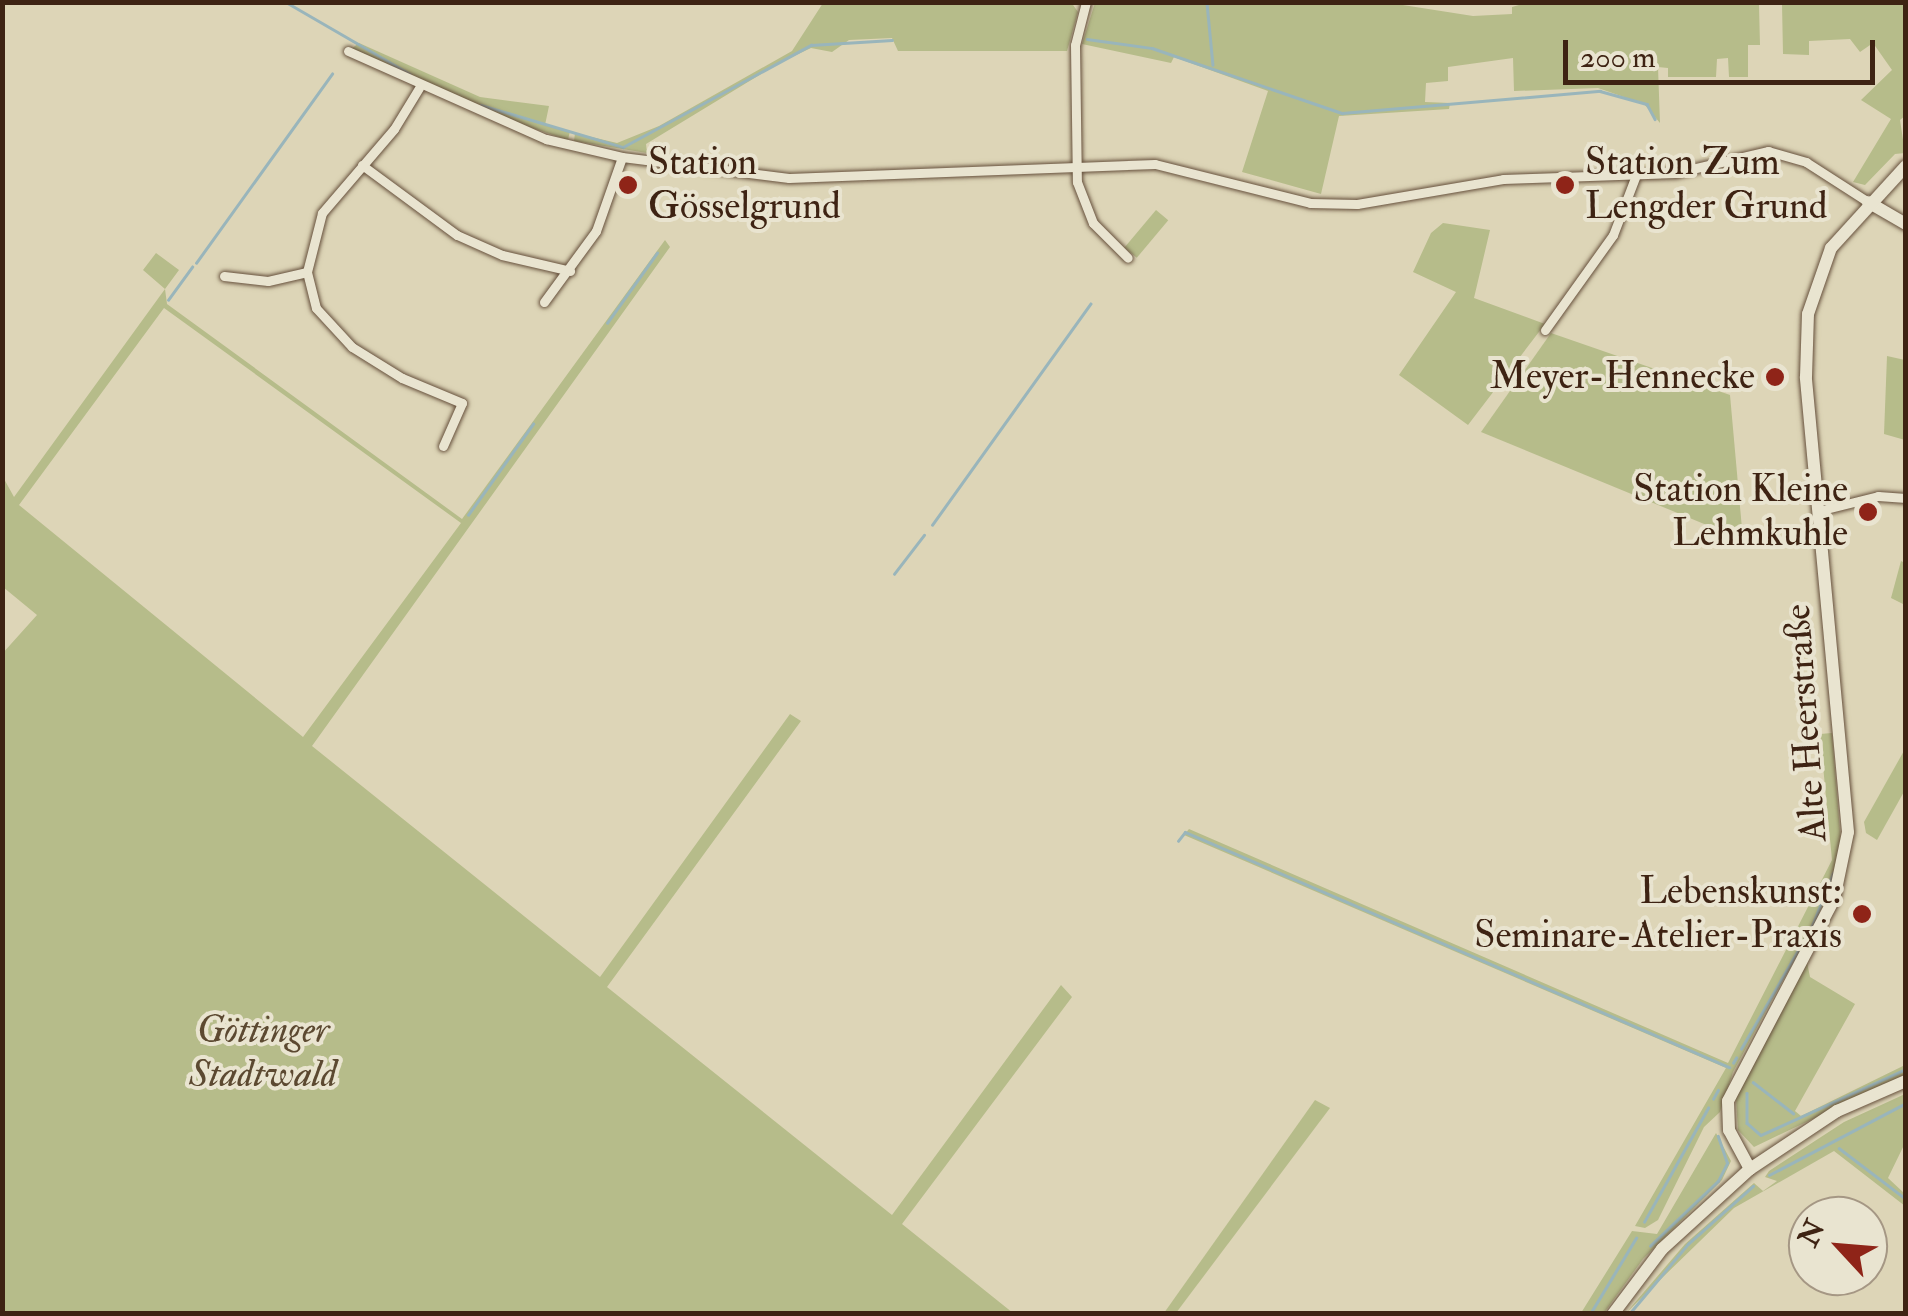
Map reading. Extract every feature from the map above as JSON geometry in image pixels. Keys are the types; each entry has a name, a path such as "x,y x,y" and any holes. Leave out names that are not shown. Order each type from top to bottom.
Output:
{"main road":[{"name":"Alte Heerstraße","path":"1750,1169 1730,1130 1728,1100 1834,899 1848,843 1805,356 1808,314 1831,248 1868,202 1906,166"},
{"path":"1868,202 1906,224"},
{"path":"1612,1314 1662,1249 1750,1169 1837,1111 1906,1081"}],"street":[{"path":"1086,2 1074,45 1076,166 1087,214 1128,258"},
{"path":"348,52 418,88 534,135 622,157 816,179 1076,166 1188,168 1330,205 1528,176 1636,176 1779,151 1868,202"},
{"path":"418,88 322,213 306,272 316,308 340,336 384,369 462,403 443,446"},
{"path":"544,302 570,271 604,217 622,157"},
{"path":"362,165 458,234 514,259 570,271"},
{"path":"1545,330 1614,235 1636,176"},
{"path":"224,276 268,280 306,272"},
{"path":"1818,511 1878,496 1906,498"}],"green space":[{"path":"1071,2 1078,12 1067,51 898,51 892,38 849,40 832,52 811,48 779,63 646,144 647,153 574,141 575,133 617,143 659,126 792,51 823,3"},
{"path":"1529,2 1905,3 1906,115 1900,120 1905,153 1895,154 1865,185 1853,182 1891,119 1861,100 1892,70 1873,43 1860,52 1850,39 1809,41 1809,55 1783,54 1782,4 1759,5 1760,45 1748,45 1748,77 1729,77 1728,58 1717,59 1716,77 1668,77 1668,68 1658,67 1660,123 1644,104 1598,88 1514,91 1513,58 1448,67 1448,81 1426,83 1425,102 1450,103 1449,109 1339,116 1321,194 1242,172 1268,91 1174,57 1171,63 1082,44 1095,3 1390,3 1473,16 1512,14 1512,7"},
{"path":"359,43 480,97 549,106 545,125 570,131 568,140 494,115 351,49"},
{"path":"1156,210 1168,220 1137,258 1125,248"},
{"path":"1443,223 1490,230 1474,298 1545,324 1468,425 1399,375 1456,292 1413,272 1431,233"},
{"name":"Göttinger Stadtwald","path":"665,240 670,247 312,746 600,977 790,714 801,721 607,987 892,1215 1061,985 1072,997 902,1224 1013,1313 3,1313 2,654 37,615 3,587 3,477 14,497 165,289 167,304 462,519","holes":["164,308 461,523 303,737 19,505"]},
{"path":"156,253 179,270 165,289 143,270"},
{"path":"1551,333 1730,395 1743,540 1481,432"},
{"path":"1887,356 1905,360 1905,440 1884,434"},
{"path":"1901,561 1905,563 1905,605 1891,598"},
{"path":"1832,733 1841,843 1832,889 1733,1072 1720,1112 1704,1127 1658,1220 1645,1228 1635,1226 1726,1068 1184,835 1189,829 1728,1063 1832,860 1820,734"},
{"path":"1905,749 1905,790 1877,840 1866,833 1864,822"},
{"path":"1807,962 1810,977 1855,1004 1795,1111 1801,1116 1905,1065 1905,1075 1754,1147 1738,1130 1736,1098"},
{"path":"1905,1094 1905,1143 1888,1178 1905,1194 1905,1206 1834,1151 1734,1208 1626,1313 1685,1244 1754,1183 1763,1191 1777,1181 1765,1177 1769,1171 1844,1122"},
{"path":"1315,1100 1330,1108 1176,1313 1164,1313"},
{"path":"1716,1133 1731,1161 1722,1180 1643,1259 1604,1313 1581,1313 1632,1231 1657,1234"}],"waterway":[{"path":"286,2 410,74"},
{"path":"1207,3 1213,65"},
{"path":"1087,39 1152,48 1342,113 1600,91 1647,104 1655,119"},
{"path":"481,105 623,147 811,45 892,40"},
{"path":"196,263 332,74"},
{"path":"607,323 657,253"},
{"path":"168,300 192,267"},
{"path":"932,525 1090,304"},
{"path":"468,515 533,424"},
{"path":"894,574 924,535"},
{"path":"1178,841 1185,832 1729,1067"},
{"path":"1741,1049 1812,926 1833,873"},
{"path":"1733,1063 1736,1058"},
{"path":"1747,1093 1747,1123 1761,1135 1906,1069"},
{"path":"1753,1082 1793,1113"},
{"path":"1713,1099 1718,1090"},
{"path":"1769,1175 1906,1103"},
{"path":"1644,1222 1708,1108"},
{"path":"1650,1246 1718,1181 1727,1163 1718,1137"},
{"path":"1839,1148 1906,1199"},
{"path":"1629,1314 1688,1244 1753,1186"},
{"path":"1590,1314 1636,1238"}],"place":[{"name":"Station Gösselgrund","path":"628,185"},
{"name":"Station Zum Lengder Grund","path":"1565,185"},
{"name":"Meyer-Hennecke","path":"1775,377"},
{"name":"Station Kleine Lehmkuhle","path":"1868,512"},
{"name":"Lebenskunst: Seminare-Atelier-Praxis","path":"1862,914"}]}
